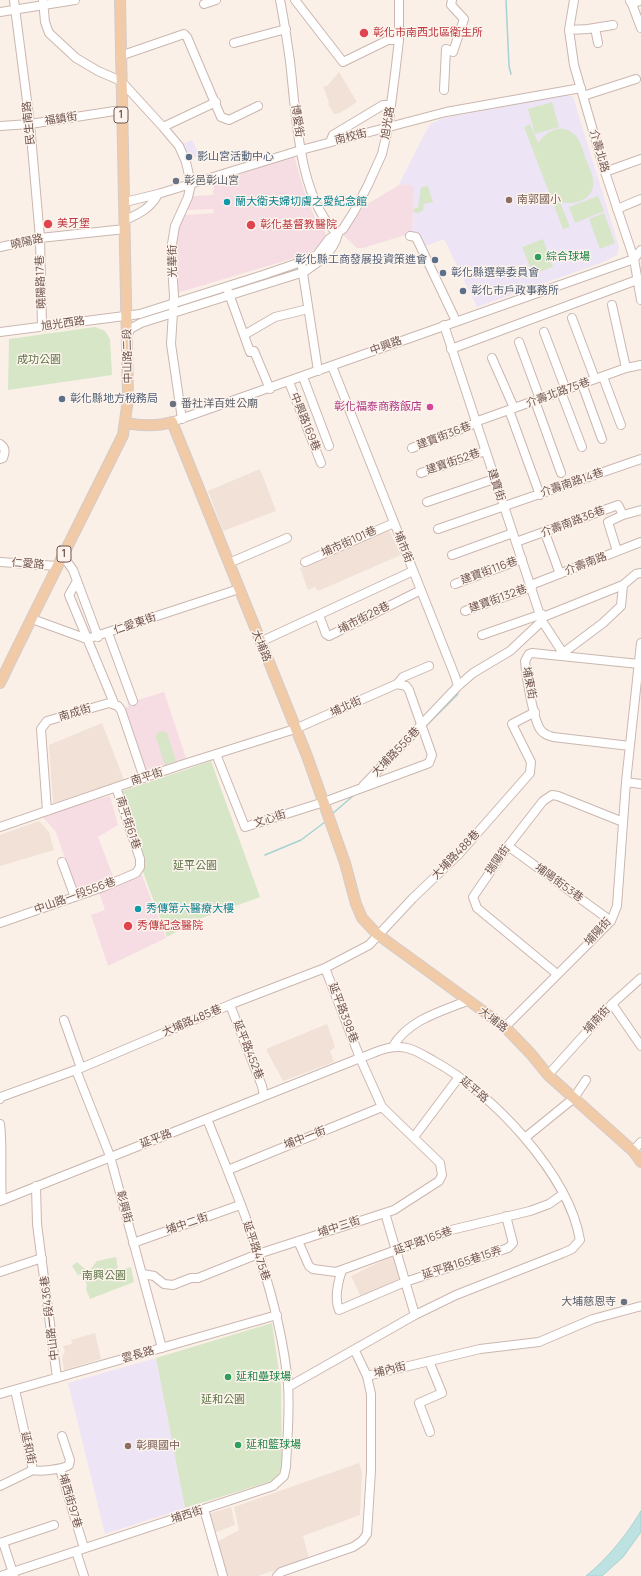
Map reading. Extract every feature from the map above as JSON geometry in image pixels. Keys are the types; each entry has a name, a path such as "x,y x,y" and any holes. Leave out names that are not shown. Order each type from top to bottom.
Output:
{"main road":[{"name":"中山路二段","path":"0,683 123,435 126,423 128,399 128,335 126,315 125,202 121,110 120,0"},
{"name":"中興路","path":"126,423 141,426 160,425 177,421"},
{"name":"大埔路","path":"177,421 239,589 324,802 349,877 356,904 362,918 377,934 504,1027 531,1054 548,1076 633,1150 641,1162"}],"street":[{"name":"民生南路","path":"14,0 30,124 40,238"},
{"path":"0,12 16,10 43,2 75,0"},
{"path":"204,4 216,0"},
{"name":"博愛街","path":"280,0 286,29 301,150 311,191 318,208 330,227 338,234"},
{"path":"295,0 343,62 388,40 399,40"},
{"name":"旭光路","path":"128,335 130,329 135,326 304,272 321,261 335,244 338,234 355,210 382,154 388,128 399,40 399,0"},
{"path":"444,90 446,50 453,52 464,19 451,5 452,0"},
{"name":"介壽北路","path":"574,0 570,30 573,59 605,172 634,259 641,300"},
{"path":"641,0 630,2 641,28"},
{"path":"43,2 45,22 49,33 76,58 98,71 121,81"},
{"path":"570,30 613,25"},
{"path":"596,28 598,43"},
{"path":"234,43 286,29"},
{"path":"120,56 184,34 187,37 216,102 221,117 228,120 258,106"},
{"path":"583,96 636,79"},
{"name":"光華街","path":"121,81 179,146 186,162 191,184 188,197 175,226 171,250 174,303 172,313 171,349 177,421"},
{"name":"南校街","path":"125,202 158,194 330,142 470,107 581,88"},
{"path":"163,127 216,102"},
{"path":"330,142 334,135 383,105 391,105"},
{"name":"福鎮街","path":"0,126 30,124 121,110"},
{"path":"605,172 641,159"},
{"path":"125,225 154,203 158,194"},
{"path":"617,209 641,200"},
{"name":"曉陽路","path":"0,247 40,238 125,225"},
{"name":"旭光路","path":"126,315 140,314 301,262 317,255 329,239 338,234"},
{"path":"410,236 416,237 456,321"},
{"name":"曉陽路17巷","path":"40,238 42,327"},
{"path":"634,259 641,250"},
{"name":"中興路","path":"177,421 634,259"},
{"path":"301,262 304,272 308,309 318,371"},
{"path":"451,349 638,280"},
{"path":"227,286 250,352 254,351 270,389"},
{"path":"612,305 626,368"},
{"path":"244,335 275,317 308,309"},
{"name":"旭光西路","path":"0,332 126,315"},
{"path":"572,318 620,425"},
{"name":"建寶街","path":"444,326 494,479 542,617 563,653 565,653 621,606 622,585"},
{"path":"544,332 582,447"},
{"path":"519,342 561,473"},
{"path":"492,358 540,495"},
{"name":"介壽北路75巷","path":"476,423 626,368 641,365"},
{"name":"埔市街","path":"260,642 413,571 332,366"},
{"path":"303,377 329,446"},
{"name":"中興路169巷","path":"289,382 321,463"},
{"path":"582,384 602,439"},
{"name":"建寶街36巷","path":"412,448 476,423"},
{"path":"0,444 4,448 2,459"},
{"name":"建寶街52巷","path":"421,473 485,451"},
{"name":"介壽南路14巷","path":"438,529 641,459"},
{"path":"427,502 494,479"},
{"name":"介壽南路36巷","path":"516,542 545,533 618,505 623,515"},
{"name":"介壽南路36巷","path":"618,551 608,522 623,515 641,510"},
{"name":"埔市街101巷","path":"305,562 394,523"},
{"path":"452,555 513,533"},
{"path":"545,533 560,574"},
{"path":"229,563 286,538"},
{"name":"介壽南路","path":"532,586 641,542"},
{"path":"63,556 73,570 98,637"},
{"name":"建寶街116巷","path":"455,584 522,559"},
{"name":"仁愛路","path":"0,562 57,566"},
{"path":"413,571 458,686"},
{"path":"482,635 542,617 622,585 641,572"},
{"path":"77,581 69,595 114,703 121,710 144,778"},
{"name":"建寶街132巷","path":"465,611 532,586"},
{"name":"仁愛東街","path":"87,639 98,637 239,589"},
{"name":"埔市街28巷","path":"319,615 326,634 329,636 421,590"},
{"name":"大埔路556巷","path":"324,802 361,788 458,686 473,673 510,651 542,617"},
{"path":"32,619 87,639"},
{"path":"108,633 133,701"},
{"name":"埔陽街","path":"504,1027 611,921 617,906 626,782 641,643"},
{"name":"埔東街","path":"630,746 547,735 539,727 525,661 529,654 639,664"},
{"name":"埔北街","path":"295,729 397,684 403,677 429,666"},
{"path":"361,788 429,763 432,755 432,750 409,690 406,686 397,684"},
{"name":"南成街","path":"47,811 41,729 47,721 109,703 114,703"},
{"name":"大埔路488巷","path":"377,934 458,855 530,773 531,762 512,724 535,712"},
{"name":"南平街","path":"0,827 116,787 295,729"},
{"name":"文心街","path":"216,754 245,827 324,802"},
{"path":"626,782 641,784"},
{"name":"南平街61巷","path":"116,787 140,859"},
{"name":"瑞陽街","path":"557,974 477,908 473,897 508,846 543,801 552,795 623,822"},
{"name":"埔陽街53巷","path":"508,846 611,921"},
{"name":"中山路一段556巷","path":"0,923 103,887 136,873 140,867 140,859"},
{"path":"62,862 75,897"},
{"name":"大埔路485巷","path":"1,1098 79,1069 230,1005 324,968 368,945 377,934"},
{"name":"延平路398巷","path":"324,968 360,1058 382,1107"},
{"path":"612,1004 641,978"},
{"path":"393,1046 399,1037 416,1022 467,1001"},
{"name":"埔南街","path":"548,1076 612,1004 641,1046"},
{"name":"延平路452巷","path":"230,1005 262,1086 264,1096"},
{"name":"彰興街","path":"64,1020 79,1069 110,1156 162,1348"},
{"name":"延平路","path":"1,1201 110,1156 393,1046 414,1050 459,1077 489,1102 526,1138 563,1194 577,1224 580,1240 572,1249 456,1295 415,1315 288,1387"},
{"path":"414,1137 459,1077"},
{"path":"526,1138 574,1098 586,1080"},
{"name":"埔中三街","path":"143,1274 154,1276 164,1284 173,1285 191,1278 198,1278 258,1254 394,1210 439,1181 442,1174 440,1163 382,1107"},
{"name":"埔中一街","path":"228,1170 382,1107"},
{"name":"延平路475巷","path":"207,1119 228,1170 258,1254 277,1315 288,1387"},
{"path":"0,1124 2,1137 0,1176 1,1201"},
{"path":"633,1150 641,1142"},
{"name":"中山路一段436巷","path":"36,1186 37,1224 57,1378"},
{"name":"延平路165巷","path":"298,1241 309,1266 336,1272 397,1251 451,1230 506,1216 530,1212 549,1204 563,1194"},
{"name":"埔中二街","path":"133,1243 240,1205"},
{"path":"385,1213 415,1315"},
{"name":"延平路165巷15弄","path":"405,1282 508,1248 513,1243 506,1216"},
{"name":"中山路一段436巷","path":"0,1272 42,1258"},
{"path":"342,1270 339,1279 336,1304 339,1310 405,1282"},
{"name":"埔內街","path":"277,1576 282,1572 353,1547 362,1541 368,1534 371,1470 371,1394 367,1376 480,1348 539,1342 593,1319 641,1306"},
{"name":"雲長路","path":"0,1394 277,1315"},
{"path":"354,1350 367,1376"},
{"path":"429,1361 442,1393 419,1403 430,1432"},
{"name":"埔西街","path":"2,1576 13,1574 84,1548 273,1486 284,1476 286,1467 288,1387"},
{"name":"延和街","path":"0,1486 33,1470 15,1390"},
{"name":"埔西街97巷","path":"62,1436 70,1460 69,1465 60,1469 84,1548"},
{"path":"33,1470 39,1472 55,1468 60,1469"},
{"path":"204,1509 223,1576"},
{"path":"13,1574 1,1542 54,1525"},
{"path":"76,1551 84,1576"}],"shaded area":[{"path":"339,72 357,102 340,113 334,114 328,104 329,102 323,86 327,86"},
{"name":"南郭國小","path":"566,95 573,97 574,100 619,247 617,255 603,262 477,307 444,239 423,247 417,232 412,233 414,187 407,184 399,185 430,124 444,118"},
{"path":"192,140 199,155 188,161 181,145"},
{"name":"彰化基督教醫院","path":"294,156 306,197 317,222 321,223 326,234 320,245 308,254 177,293 175,257 179,227 184,215 214,213 213,209 187,210 192,196 213,195 214,183"},
{"name":"彰化基督教醫院","path":"407,184 414,187 412,233 363,248 357,248 343,235 364,206 399,185"},
{"path":"260,469 276,511 223,531 208,491"},
{"path":"388,528 401,555 318,591 315,587 308,590 300,568"},
{"path":"164,692 186,758 144,772 123,709 129,706 128,703"},
{"path":"102,723 124,780 53,803 49,745"},
{"path":"110,796 118,825 98,837 114,879 77,894 56,832 41,815"},
{"path":"39,821 49,832 54,850 0,866 0,835"},
{"name":"秀傳紀念醫院","path":"142,875 166,938 108,966 91,915 105,910 99,892"},
{"path":"327,1024 335,1047 330,1051 334,1062 283,1081 266,1049"},
{"path":"394,1256 401,1274 399,1279 361,1297 351,1276"},
{"path":"95,1333 101,1359 64,1370 62,1358 65,1351 63,1346 72,1344 71,1340"},
{"name":"彰興國中","path":"156,1358 185,1508 105,1534 68,1383"},
{"path":"359,1463 362,1472 360,1515 303,1536 309,1558 258,1576 225,1576 215,1543 239,1530 234,1507"},
{"path":"231,1507 235,1525 211,1534 208,1514"}],"green space":[{"path":"552,102 559,127 535,134 528,109"},
{"path":"530,124 538,143 541,138 550,131 556,129 566,129 578,138 582,147 592,174 593,186 591,192 584,200 572,203 560,202 570,227 563,229 524,127"},
{"path":"428,186 433,202 424,204 423,210 419,213 413,212 415,208 418,208 421,187"},
{"path":"598,196 604,211 575,223 569,207"},
{"path":"604,213 615,243 600,249 589,219"},
{"name":"綜合球場","path":"543,239 553,267 533,274 522,247"},
{"name":"成功公園","path":"95,327 105,331 110,339 112,375 8,390 9,339"},
{"path":"163,731 167,733 176,761 165,765 156,737 157,733"},
{"name":"延平公園","path":"211,761 260,897 202,918 167,937 143,872 144,868 120,792"},
{"name":"南興公園","path":"116,1257 118,1270 131,1267 134,1282 90,1299 86,1289 87,1285 82,1274 78,1275 72,1266 77,1262 85,1269 90,1270 97,1261"},
{"name":"延和公園","path":"272,1323 281,1386 282,1465 280,1472 275,1480 185,1508 156,1358"}],"water":[{"path":"641,1511 641,1532 623,1557 602,1576 586,1576 602,1562 616,1546"}],"waterway":[{"path":"506,0 509,66 511,74"},
{"path":"425,727 458,694"},
{"path":"413,740 421,731"},
{"path":"332,814 353,796"},
{"path":"265,855 301,840 325,822"}],"place":[{"name":"彰化市南西北區衛生所","path":"364,33"},
{"name":"影山宮活動中心","path":"189,157"},
{"name":"彰邑彰山宮","path":"176,181"},
{"name":"南郭國小","path":"509,200"},
{"name":"蘭大衛夫婦切膚之愛紀念館","path":"227,202"},
{"name":"美牙堡","path":"48,224"},
{"name":"彰化基督教醫院","path":"251,225"},
{"name":"綜合球場","path":"538,257"},
{"name":"彰化縣工商發展投資策進會","path":"435,260"},
{"name":"彰化縣選舉委員會","path":"443,273"},
{"name":"彰化市戶政事務所","path":"463,291"},
{"name":"彰化縣地方稅務局","path":"62,399"},
{"name":"番社洋百姓公廟","path":"173,404"},
{"name":"彰化福泰商務飯店","path":"430,407"},
{"name":"秀傳第六醫療大樓","path":"138,909"},
{"name":"秀傳紀念醫院","path":"128,926"},
{"name":"大埔慈恩寺","path":"624,1302"},
{"name":"延和壘球場","path":"228,1377"},
{"name":"延和籃球場","path":"238,1445"},
{"name":"彰興國中","path":"128,1446"}]}
